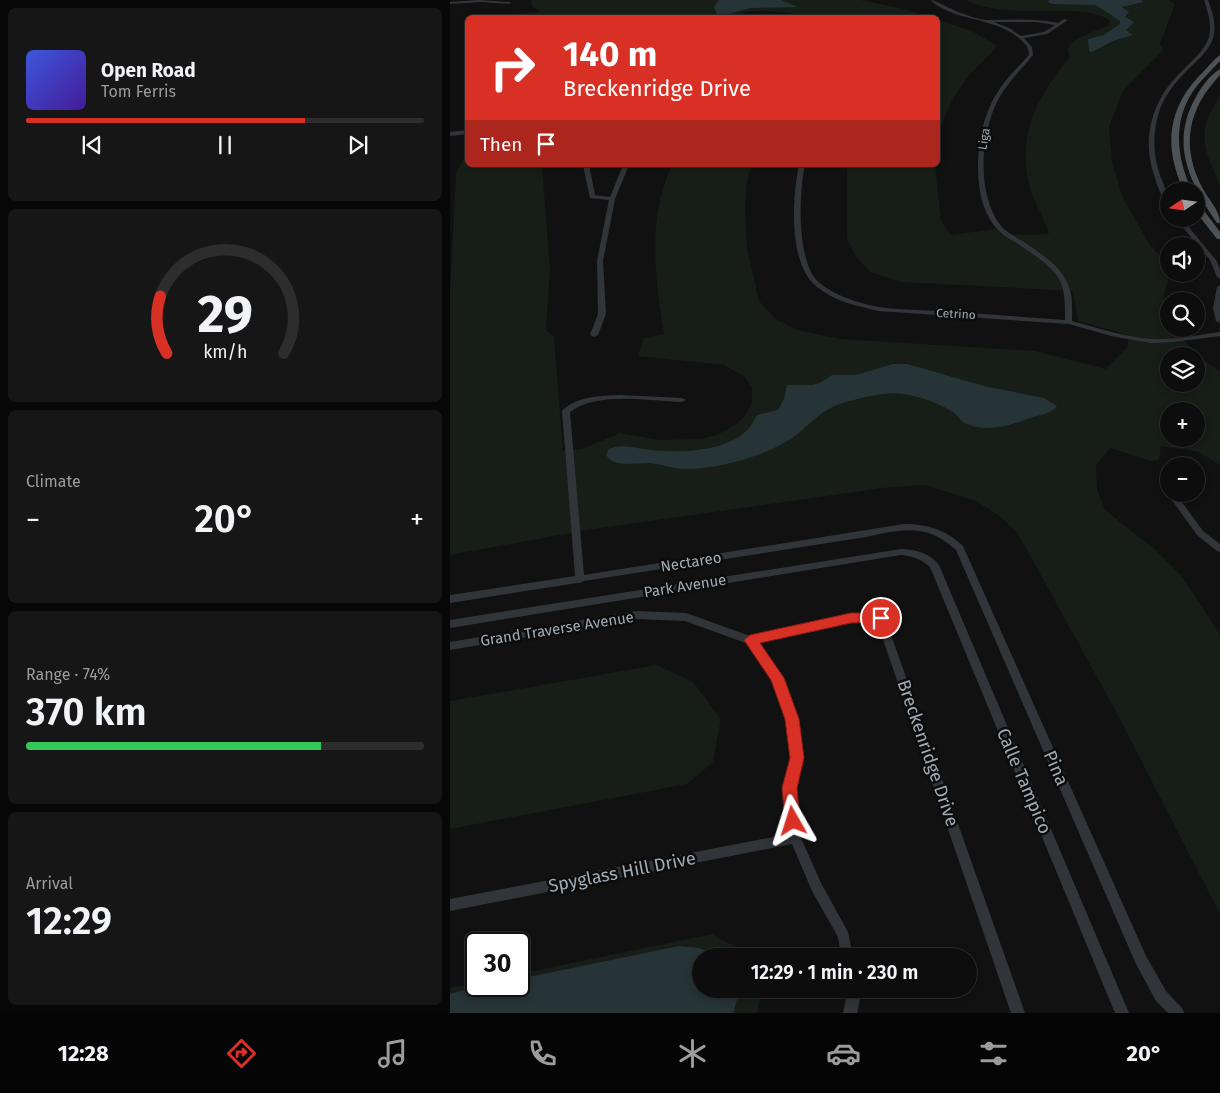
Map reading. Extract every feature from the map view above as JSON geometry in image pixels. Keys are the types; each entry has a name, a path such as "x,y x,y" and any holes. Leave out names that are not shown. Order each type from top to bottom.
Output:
{"main road":[{"path":"1185,182 1176,157 1174,144 1176,120 1188,92 1220,56"},
{"path":"1220,71 1203,88 1196,99 1186,126 1186,140 1191,169 1196,183 1220,221"},
{"path":"1205,218 1220,237"}],"street":[{"path":"932,0 950,10 988,21 1021,37 1045,33 1056,24 1066,20"},
{"path":"1160,185 1153,164 1151,127 1160,102 1167,90 1202,52 1210,39 1212,27 1206,0"},
{"path":"450,2 482,1 509,3"},
{"path":"988,21 995,19 1056,24"},
{"name":"Liga","path":"1021,37 1030,47 1031,55 1001,90 988,118 981,152 984,187 993,220 1001,229 1056,269 1063,278 1066,286 1069,322"},
{"path":"450,134 465,132"},
{"path":"586,167 592,197 612,199"},
{"path":"594,334 602,314 600,261 612,199 625,167"},
{"name":"Cetrino","path":"802,167 797,203 800,243 812,278 830,293 878,309 1069,322 1111,334 1151,341 1220,334"},
{"path":"1186,228 1213,260 1220,277"},
{"path":"1220,287 1216,313 1220,321"},
{"path":"580,580 566,411 576,402 589,400 617,398 682,400"},
{"path":"1178,502 1200,533 1220,549"},
{"name":"Nectareo","path":"450,599 580,580 889,529 912,527 932,529"},
{"name":"Pina","path":"932,529 949,536 960,548 1140,960 1161,996 1177,1013"},
{"name":"Park Avenue","path":"450,624 886,554 910,552 920,555"},
{"name":"Calle Tampico","path":"920,555 934,565 1122,1013"},
{"name":"Grand Traverse Avenue","path":"450,646 636,615 686,617 750,640"},
{"name":"Breckenridge Drive","path":"750,640 851,618 881,618 1018,1013"},
{"path":"750,640 777,678 792,719 797,758 790,788 795,838 816,887 844,936 846,948"},
{"name":"Spyglass Hill Drive","path":"450,905 795,838"},
{"path":"850,1013 853,998"}],"shaded area":[{"path":"531,0 861,0 904,9 922,15 800,15 753,11 739,15 506,15 540,12 532,6"},
{"path":"719,0 780,0 798,7 751,8 725,15 717,15 714,7"},
{"path":"966,0 1169,0 1175,4 1160,44 1164,49 1123,91 1109,127 1112,161 1122,196 1150,245 1160,256 1160,282 1168,282 1165,292 1160,292 1160,337 1181,337 1190,347 1160,347 1160,392 1205,392 1205,361 1220,371 1220,465 1199,452 1167,447 1205,447 1205,402 1160,402 1161,447 1159,460 1151,461 1110,448 1096,465 1097,490 1105,510 1153,548 1183,578 1220,635 1220,914 1112,704 1017,532 998,515 976,501 924,485 883,488 587,530 450,555 450,292 456,174 465,156 465,167 542,167 550,271 546,330 554,337 563,451 582,449 620,433 659,440 701,439 717,435 736,424 745,416 752,403 752,388 745,377 724,365 638,356 643,338 664,334 658,292 655,249 659,205 671,167 752,167 747,180 745,206 747,248 759,301 777,320 797,330 841,339 1035,351 1106,369 1128,347 1128,335 1078,321 1073,291 901,282 870,272 857,258 847,239 847,167 935,167 941,221 951,235 995,229 1003,235 1049,234 1032,194 1026,169 1028,134 1032,118 1047,87 1069,58 1069,46 1079,38 1109,25 1110,21 1098,15 1082,12 1001,10"},
{"path":"1050,0 1141,0 1143,2 1122,7 1129,12 1125,17 1134,22 1126,30 1133,35 1113,41 1092,52 1089,51 1088,39 1104,35 1120,24 1120,21 1096,5 1052,4 1048,2"},
{"path":"940,21 972,31 997,46 972,72 956,95 940,128"},
{"path":"1220,96 1220,185 1206,151 1205,130 1207,120"},
{"path":"893,364 907,364 984,386 1044,398 1057,406 1048,413 1015,423 999,427 982,428 965,423 953,412 929,400 896,393 881,394 857,399 828,409 791,439 780,445 755,456 727,464 681,469 649,463 614,462 606,455 609,449 620,446 651,450 689,451 717,446 740,436 757,415 778,410 784,399 787,385 812,385 820,383 832,375 856,375"},
{"path":"657,665 693,682 721,719 713,762 687,784 450,829 450,701"},
{"path":"712,934 737,948 692,948 692,998 760,998 757,1013 450,1013 450,988 465,985 465,997 530,997 530,972"},
{"path":"679,946 699,948 692,948 692,998 737,998 733,1013 450,1013 450,994 465,990 465,997 530,997 530,977"}],"route":[{"path":"793,821 790,788 797,758 792,719 777,678 750,640 851,618 881,618"}]}
